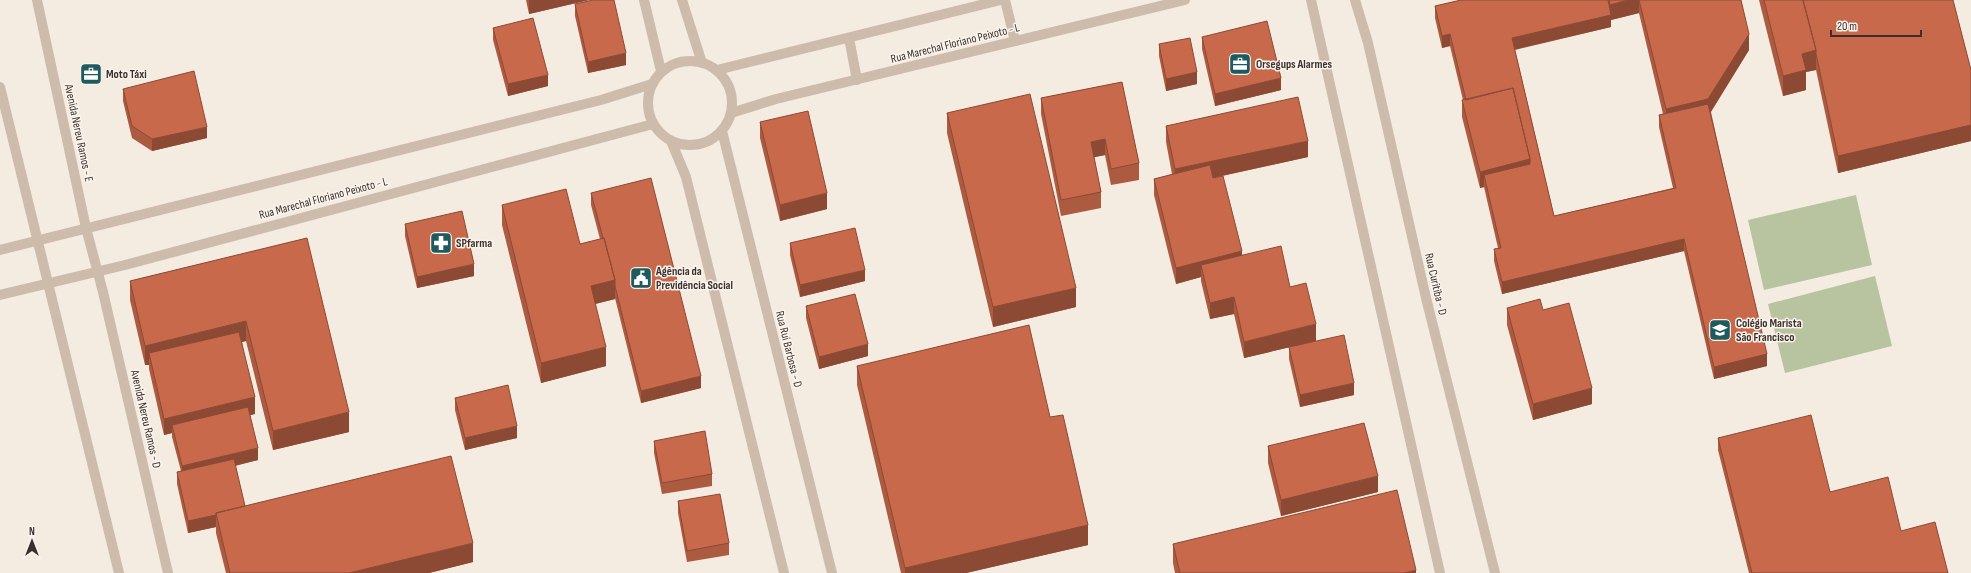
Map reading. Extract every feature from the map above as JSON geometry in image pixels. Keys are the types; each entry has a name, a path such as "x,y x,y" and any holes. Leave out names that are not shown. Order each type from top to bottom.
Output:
{"street":[{"name":"Avenida Nereu Ramos - E","path":"37,0 86,228 97,272"},
{"path":"644,0 661,72"},
{"path":"682,0 702,62"},
{"path":"717,70 1001,0"},
{"path":"1005,0 1015,41"},
{"name":"Rua Marechal Floriano Peixoto - L","path":"731,113 776,99 1185,0"},
{"path":"1311,0 1440,573"},
{"name":"Rua Curitiba - D","path":"1355,0 1368,43 1426,298 1495,573"},
{"path":"849,38 857,80"},
{"path":"671,141 684,145 698,144 711,140 722,131 731,113 730,89 717,70 702,62 688,61 674,64 661,72 652,84 648,97 648,111 653,124 671,141 686,177 784,573"},
{"path":"0,250 601,100 652,84"},
{"path":"0,87 119,573"},
{"name":"Rua Marechal Floriano Peixoto - L","path":"0,295 48,282 97,272 653,124"},
{"name":"Rua Rui Barbosa - D","path":"722,131 832,573"},
{"name":"Avenida Nereu Ramos - D","path":"97,272 103,292 168,573"}],"green space":[{"path":"1856,195 1872,265 1764,290 1748,220"},
{"path":"1875,276 1892,346 1785,373 1768,304"}],"building":[{"path":"593,0 614,0 626,53 588,62 575,4"},
{"path":"1461,0 1608,0 1611,15 1512,38 1554,216 1676,188 1659,115 1708,104 1767,354 1714,367 1684,239 1502,282 1494,249 1501,248 1484,175 1530,164 1530,159 1513,88 1466,100 1450,34 1442,36 1435,6"},
{"path":"1609,0 1628,0 1610,5"},
{"path":"1639,0 1741,0 1749,34 1708,99 1666,109"},
{"path":"1764,0 1803,0 1816,50 1802,54 1806,70 1783,76"},
{"path":"1803,0 1953,0 1971,70 1971,125 1838,156 1816,50"},
{"path":"533,18 548,75 508,84 493,28"},
{"path":"1267,21 1281,78 1215,94 1202,37"},
{"path":"1190,38 1197,72 1166,79 1159,44"},
{"path":"194,71 207,127 152,139 132,126 123,89"},
{"path":"1122,82 1139,163 1111,169 1105,139 1091,142 1101,192 1061,200 1041,98"},
{"path":"1513,88 1530,159 1480,172 1462,100"},
{"path":"1030,94 1076,288 993,307 947,113"},
{"path":"1298,97 1308,141 1175,169 1166,126"},
{"path":"808,111 827,193 780,205 760,122"},
{"path":"1210,165 1213,178 1223,176 1242,251 1176,268 1154,179"},
{"name":"Agência da Previdência Social","path":"651,178 701,376 641,391 615,286 615,280 591,193"},
{"path":"566,189 580,244 604,238 615,280 591,286 606,347 541,363 502,205"},
{"path":"462,211 474,264 417,277 405,224"},
{"path":"855,228 865,270 800,285 790,243"},
{"path":"307,238 349,412 273,431 246,321 145,346 130,281"},
{"path":"1281,246 1290,287 1306,283 1316,324 1244,342 1234,297 1210,303 1201,265"},
{"path":"855,294 868,344 819,357 806,306"},
{"path":"1540,299 1543,310 1569,303 1592,388 1533,404 1507,308"},
{"path":"1029,325 1050,417 1063,415 1088,525 905,568 857,366"},
{"path":"239,332 255,397 164,419 149,353"},
{"path":"1344,335 1354,383 1300,395 1289,347"},
{"path":"508,385 517,426 465,438 455,398"},
{"path":"248,407 258,448 182,466 172,425"},
{"path":"1811,415 1830,492 1888,477 1901,531 1935,522 1948,573 1752,573 1718,438"},
{"path":"1364,423 1378,476 1281,500 1268,446"},
{"path":"705,431 712,474 662,483 654,441"},
{"path":"451,456 473,543 349,573 230,573 216,513"},
{"path":"234,459 245,506 216,513 216,515 188,521 177,472"},
{"path":"1397,490 1416,570 1404,573 1180,573 1173,544"},
{"path":"720,494 729,543 687,551 678,501"}],"place":[{"name":"Orsegups Alarmes","path":"1240,64"},
{"name":"Moto Táxi","path":"91,74"},
{"name":"SPfarma","path":"441,243"},
{"name":"Agência da Previdência Social","path":"641,278"},
{"name":"Colégio Marista São Francisco","path":"1720,330"}]}
